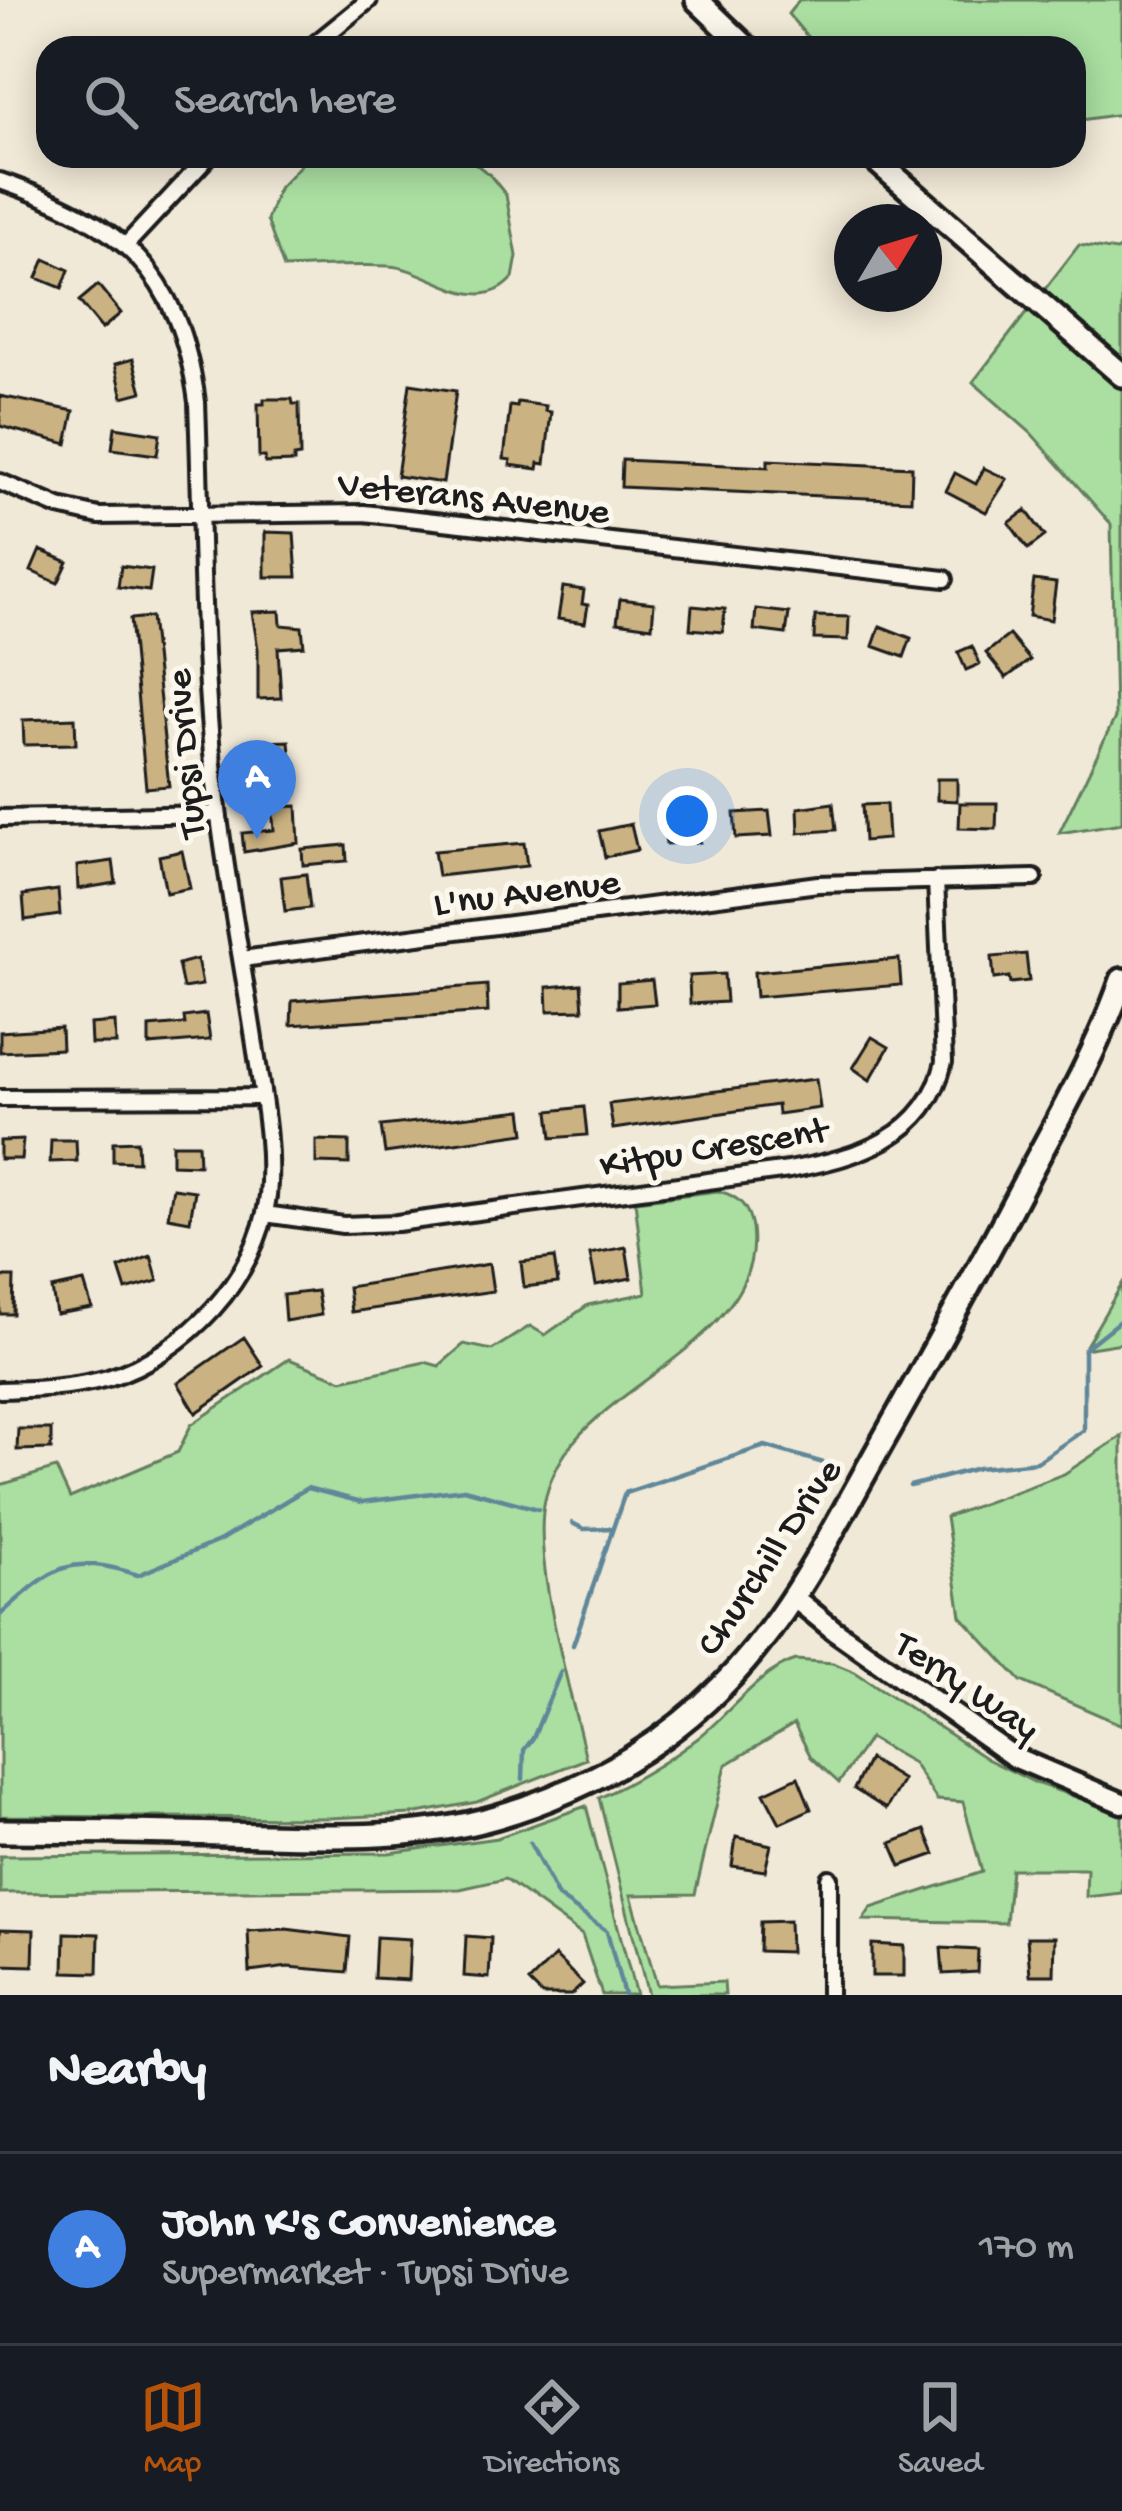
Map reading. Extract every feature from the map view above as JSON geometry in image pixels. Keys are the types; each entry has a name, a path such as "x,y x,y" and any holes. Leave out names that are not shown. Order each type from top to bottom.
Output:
{"main road":[{"path":"697,0 734,36"},
{"path":"886,168 1122,375"},
{"name":"Churchill Drive","path":"0,1832 408,1832 492,1818 592,1781 667,1733 725,1683 792,1596 952,1319 1082,1075 1122,980"}],"street":[{"path":"325,36 369,0"},
{"path":"126,245 198,168"},
{"name":"Tupsi Drive","path":"0,181 84,214 126,245 168,301 187,347 197,402 209,718 218,814 269,1154 265,1214 254,1244 230,1287 202,1320 162,1352 126,1371 82,1384 0,1390"},
{"name":"Veterans Avenue","path":"0,482 59,507 99,517 364,513 945,580"},
{"path":"0,818 218,814"},
{"name":"L'nu Avenue","path":"242,959 818,884 1034,878"},
{"name":"Kitpu Crescent","path":"265,1214 343,1225 397,1223 789,1170 880,1145 926,1106 944,1062 936,880"},
{"path":"0,1098 262,1097"},
{"name":"Terry Way","path":"792,1596 1014,1757 1122,1803"},
{"path":"829,1995 830,1878"}],"green space":[{"path":"799,0 1122,0 1122,114 1086,119 1086,36 807,36 788,14"},
{"path":"298,168 481,168 506,195 517,256 513,278 484,294 389,266 284,268 267,220 278,189"},
{"path":"1079,245 1116,251 1122,247 1122,823 1059,833 1115,718 1111,524 1031,433 973,382"},
{"path":"718,1191 742,1204 752,1228 750,1263 737,1294 689,1347 576,1439 546,1496 542,1522 547,1588 586,1759 477,1802 412,1814 0,1816 0,1485 56,1468 70,1498 178,1452 191,1425 289,1359 342,1380 425,1362 439,1366 464,1344 492,1350 530,1326 545,1335 588,1305 646,1293 635,1201"},
{"path":"1122,1284 1122,1343 1084,1349"},
{"path":"1122,1436 1122,1725 1021,1681 961,1616 946,1517 1064,1474"},
{"path":"796,1660 833,1663 855,1672 987,1759 1036,1783 1122,1813 1122,1893 1086,1897 1087,1869 1011,1869 1006,1923 863,1920 871,1908 982,1872 963,1802 937,1800 913,1763 869,1738 839,1783 811,1757 794,1724 726,1765 695,1894 631,1895 657,1985 724,1982 725,1995 648,1995 599,1798 686,1747 756,1684"},
{"path":"586,1806 636,1995 602,1995 582,1935 505,1879 460,1889 0,1893 0,1856 389,1853 497,1838"}],"building":[{"path":"45,259 69,270 62,288 37,278"},
{"path":"98,285 121,313 102,329 79,301"},
{"path":"133,359 142,392 123,397 115,364"},
{"path":"410,384 456,391 443,483 397,476"},
{"path":"0,396 74,411 67,444 0,426"},
{"path":"264,399 292,399 299,404 300,456 294,462 265,463 265,457 259,457 258,404 264,404"},
{"path":"518,402 546,406 545,411 551,412 545,464 539,463 538,469 510,465 511,460 504,459 510,406 517,407"},
{"path":"115,427 160,434 157,455 112,449"},
{"path":"622,460 912,467 911,500 621,487"},
{"path":"984,468 1007,479 986,512 946,491 955,473 976,484"},
{"path":"1026,510 1045,536 1028,549 1009,523"},
{"path":"265,532 294,533 297,577 265,577"},
{"path":"40,550 68,562 58,583 31,571"},
{"path":"121,566 152,570 149,591 118,587"},
{"path":"1034,580 1056,583 1051,620 1029,616"},
{"path":"563,587 584,590 585,623 558,619"},
{"path":"620,599 654,603 652,627 617,622"},
{"path":"692,606 725,609 723,632 690,629"},
{"path":"756,609 789,613 786,634 754,630"},
{"path":"280,611 281,625 302,627 304,646 278,648 281,698 258,699 252,612"},
{"path":"815,616 849,617 848,640 814,639"},
{"path":"151,617 169,786 146,788 130,619"},
{"path":"880,626 911,638 904,657 873,646"},
{"path":"1009,635 1030,660 1006,678 986,653"},
{"path":"972,646 980,664 966,670 958,652"},
{"path":"75,718 76,744 24,745 23,720"},
{"path":"289,741 292,778 267,779 264,742"},
{"path":"937,779 957,779 957,801 937,800"},
{"path":"833,803 836,830 799,833 798,808"},
{"path":"960,803 997,803 996,829 959,828"},
{"path":"886,804 888,839 864,841 862,805"},
{"path":"297,806 299,843 244,852 242,833 274,830 272,807"},
{"path":"769,811 772,836 736,838 734,813"},
{"path":"698,816 700,842 666,844 663,819"},
{"path":"631,824 637,850 605,857 599,831"},
{"path":"524,843 527,866 438,876 434,851"},
{"path":"346,845 347,861 303,865 302,849"},
{"path":"182,851 190,888 166,893 159,856"},
{"path":"113,861 116,883 78,889 77,866"},
{"path":"306,874 310,908 285,911 281,877"},
{"path":"58,890 60,915 25,920 23,895"},
{"path":"1026,954 1029,981 994,979 992,957"},
{"path":"197,959 202,985 183,988 178,964"},
{"path":"899,959 901,985 756,997 754,972"},
{"path":"724,974 726,1002 690,1004 689,976"},
{"path":"652,980 655,1004 618,1007 618,983"},
{"path":"581,984 583,1010 548,1011 547,987"},
{"path":"487,985 488,1012 291,1025 292,1001"},
{"path":"206,1014 210,1040 149,1045 149,1027 185,1024 184,1017"},
{"path":"115,1022 116,1044 91,1044 90,1024"},
{"path":"61,1028 62,1049 0,1052 0,1032"},
{"path":"872,1037 889,1047 870,1080 853,1068"},
{"path":"816,1079 820,1108 778,1114 777,1105 613,1129 609,1104"},
{"path":"584,1107 587,1135 552,1138 549,1111"},
{"path":"522,1110 525,1133 385,1153 381,1126"},
{"path":"23,1140 21,1159 0,1159 0,1141"},
{"path":"51,1140 76,1140 77,1161 50,1162"},
{"path":"316,1140 349,1141 349,1164 316,1163"},
{"path":"137,1141 138,1162 113,1161 113,1142"},
{"path":"172,1144 198,1144 199,1165 172,1164"},
{"path":"173,1188 195,1191 190,1221 168,1217"},
{"path":"626,1247 631,1278 596,1285 590,1254"},
{"path":"151,1256 158,1281 126,1290 119,1268"},
{"path":"554,1258 558,1283 524,1287 521,1262"},
{"path":"489,1264 493,1291 351,1312 348,1287"},
{"path":"0,1277 14,1277 13,1314 0,1314"},
{"path":"84,1282 92,1308 56,1314 52,1289"},
{"path":"317,1291 321,1315 285,1321 283,1295"},
{"path":"244,1337 263,1366 196,1413 178,1383"},
{"path":"18,1429 51,1429 51,1449 17,1450"},
{"path":"869,1759 903,1780 886,1809 854,1789"},
{"path":"798,1777 811,1809 780,1823 764,1793"},
{"path":"925,1830 935,1854 901,1866 891,1843"},
{"path":"736,1837 771,1845 765,1871 732,1866"},
{"path":"789,1921 790,1952 759,1951 760,1922"},
{"path":"0,1929 34,1930 33,1966 0,1965"},
{"path":"286,1929 350,1937 347,1972 288,1967 250,1972 248,1931"},
{"path":"65,1933 99,1934 98,1973 64,1972"},
{"path":"466,1936 491,1938 489,1978 464,1976"},
{"path":"376,1937 410,1939 408,1980 374,1978"},
{"path":"1027,1937 1055,1937 1054,1975 1030,1975"},
{"path":"872,1944 904,1946 904,1976 872,1976"},
{"path":"941,1948 978,1950 977,1972 943,1974"},
{"path":"555,1956 583,1984 571,1995 542,1995 529,1982"}],"waterway":[{"path":"910,1486 978,1468 1037,1462 1084,1430 1084,1349 1122,1319"},
{"path":"573,1645 625,1493 765,1446 827,1464"},
{"path":"0,1615 62,1569 94,1565 138,1575 221,1540 307,1488 362,1502 464,1489 538,1509"},
{"path":"572,1523 584,1529 613,1528"},
{"path":"523,1779 524,1750 561,1671"},
{"path":"530,1843 558,1897 607,1931 624,1995"}],"place":[{"name":"John K's Convenience","path":"257,839"}]}
